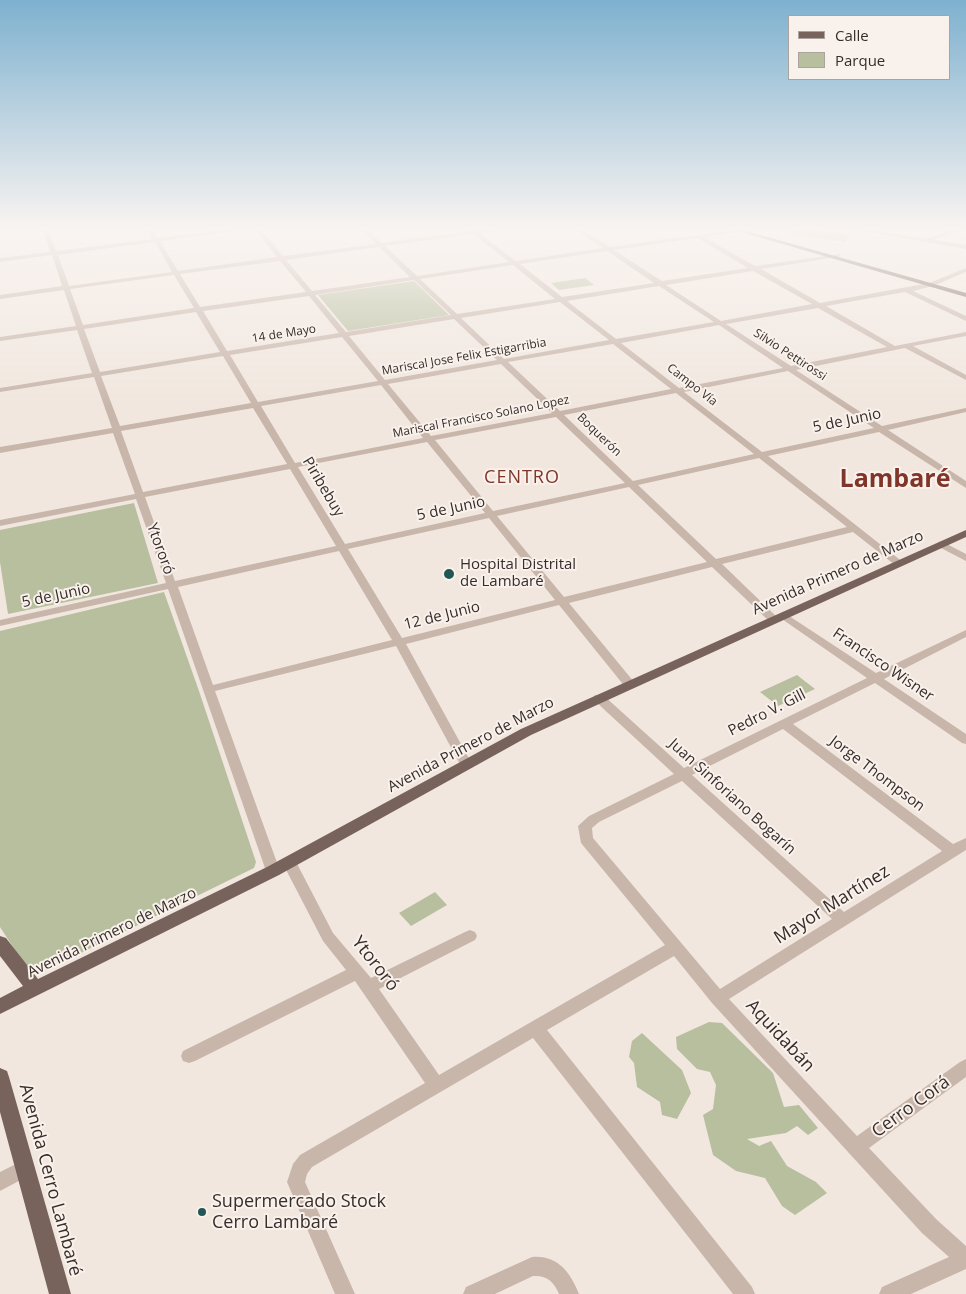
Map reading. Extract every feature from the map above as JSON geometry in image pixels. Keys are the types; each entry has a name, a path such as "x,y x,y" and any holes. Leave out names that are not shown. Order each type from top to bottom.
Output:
{"main road":[{"path":"950,288 966,293"},
{"name":"Avenida Primero de Marzo","path":"0,1006 273,871 526,732 966,533"},
{"path":"0,943 35,989"},
{"name":"Avenida Cerro Lambaré","path":"0,1077 60,1294"}],"street":[{"path":"0,297 64,288"},
{"name":"Ytororó","path":"67,288 273,871"},
{"name":"Piribebuy","path":"185,288 398,642 466,764"},
{"path":"306,288 630,685"},
{"path":"0,339 348,288"},
{"name":"Boquerón","path":"427,288 715,563 779,618"},
{"name":"Campo Vía","path":"547,288 899,563"},
{"name":"14 de Mayo","path":"0,390 98,376 630,288"},
{"name":"Silvio Pettirossi","path":"669,288 966,485"},
{"path":"789,288 894,348"},
{"name":"Mariscal Jose Felix Estigarribia","path":"0,450 914,288"},
{"path":"906,290 966,320"},
{"name":"Mariscal Francisco Solano Lopez","path":"0,523 966,334"},
{"path":"907,346 966,378"},
{"name":"5 de Junio","path":"1,623 966,410"},
{"name":"12 de Junio","path":"210,689 855,528"},
{"path":"941,544 966,558"},
{"name":"Francisco Wisner","path":"779,618 875,678 966,740"},
{"name":"Pedro V. Gill","path":"585,826 594,819 783,723 964,637"},
{"name":"Juan Sinforiano Bogarín","path":"599,698 843,920"},
{"name":"Jorge Thompson","path":"783,723 952,851"},
{"name":"Aquidabán","path":"585,826 586,839 674,948 929,1226 966,1259"},
{"name":"Mayor Martínez","path":"718,998 966,843"},
{"name":"Ytororó","path":"289,862 328,937 370,987 436,1085"},
{"path":"370,987 470,936"},
{"path":"345,1294 296,1182 299,1170 306,1161 674,948"},
{"path":"189,1056 357,972"},
{"path":"536,1029 745,1294"},
{"name":"Cerro Corá","path":"856,1148 966,1067"},
{"path":"0,1182 26,1168"},
{"path":"890,1294 966,1259"},
{"path":"473,1294 532,1267 542,1265 559,1273 565,1282 569,1294"}],"green space":[{"path":"363,288 422,288 449,315 348,331 318,295"},
{"path":"134,503 158,583 8,614 0,562 0,530"},
{"path":"164,592 256,862 254,868 44,971 26,967 0,927 0,631"},
{"path":"797,675 815,689 778,706 760,692"},
{"path":"435,892 447,905 411,926 399,913"},
{"path":"709,1022 722,1023 773,1073 784,1107 799,1105 818,1128 808,1135 797,1126 786,1133 747,1139 759,1146 771,1141 787,1166 816,1182 827,1193 795,1215 782,1206 765,1178 736,1171 713,1155 703,1115 713,1109 716,1085 710,1072 697,1069 677,1049 676,1037"},
{"path":"642,1033 682,1070 691,1093 677,1119 662,1115 660,1102 637,1087 634,1063 629,1057 632,1041"}],"place":[{"name":"Hospital Distrital de Lambaré","path":"449,574"},
{"name":"Supermercado Stock Cerro Lambaré","path":"202,1212"}],"district":[{"name":"CENTRO","path":"522,478"},
{"name":"Lambaré","path":"895,480"}]}
